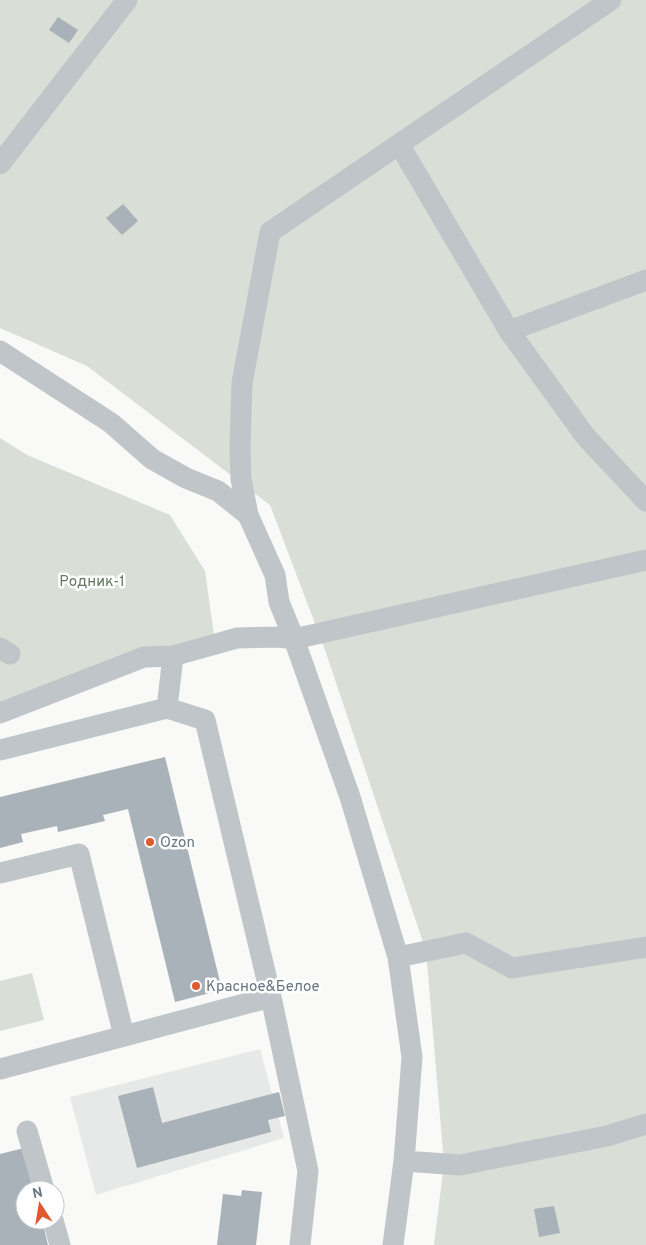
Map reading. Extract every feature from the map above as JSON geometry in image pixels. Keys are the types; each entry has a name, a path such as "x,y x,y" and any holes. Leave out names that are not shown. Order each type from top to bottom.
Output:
{"street":[{"path":"0,164 127,0"},
{"path":"393,1245 404,1161 412,1057 398,957 350,797 279,602 275,576 248,515 241,479 242,383 270,232 611,0"},
{"path":"399,144 509,331 586,437 646,501"},
{"path":"509,331 646,280"},
{"path":"0,351 111,423 152,459 186,478 218,491 248,515"},
{"path":"0,713 144,657 174,656 237,638 279,637 294,639 646,560"},
{"path":"167,708 174,656"},
{"path":"0,750 167,708 205,720 271,997 308,1171 300,1245"},
{"path":"0,873 80,854 124,1036"},
{"path":"398,957 466,944 512,968 646,947"},
{"path":"0,1069 271,997"},
{"path":"404,1161 460,1165 607,1136 646,1124"},
{"path":"27,1131 41,1180"},
{"path":"56,1230 60,1245"}],"shaded area":[{"path":"260,1049 284,1138 96,1195 70,1097"}],"green space":[{"path":"0,0 646,0 646,1245 434,1245 444,1163 426,951 325,650 270,505 87,366 0,328"},
{"name":"Родник-1","path":"0,438 27,455 170,515 205,571 214,635 0,713"},
{"path":"32,973 44,1020 0,1031 0,981"}],"building":[{"path":"58,17 78,30 69,43 49,30"},
{"path":"123,204 138,221 122,235 106,218"},
{"path":"165,757 222,990 175,1002 128,809 103,815 105,821 58,832 57,826 21,834 23,842 0,848 0,797"},
{"path":"153,1087 162,1123 279,1092 285,1116 268,1120 271,1132 137,1168 118,1096"},
{"path":"24,1148 32,1180 15,1180 15,1230 44,1230 48,1245 0,1245 0,1154"},
{"path":"242,1190 262,1192 256,1245 217,1245 223,1194 241,1196"},
{"path":"554,1206 560,1233 539,1237 534,1209"}],"place":[{"name":"Ozon","path":"150,842"},
{"name":"Красное&Белое","path":"196,986"}]}
